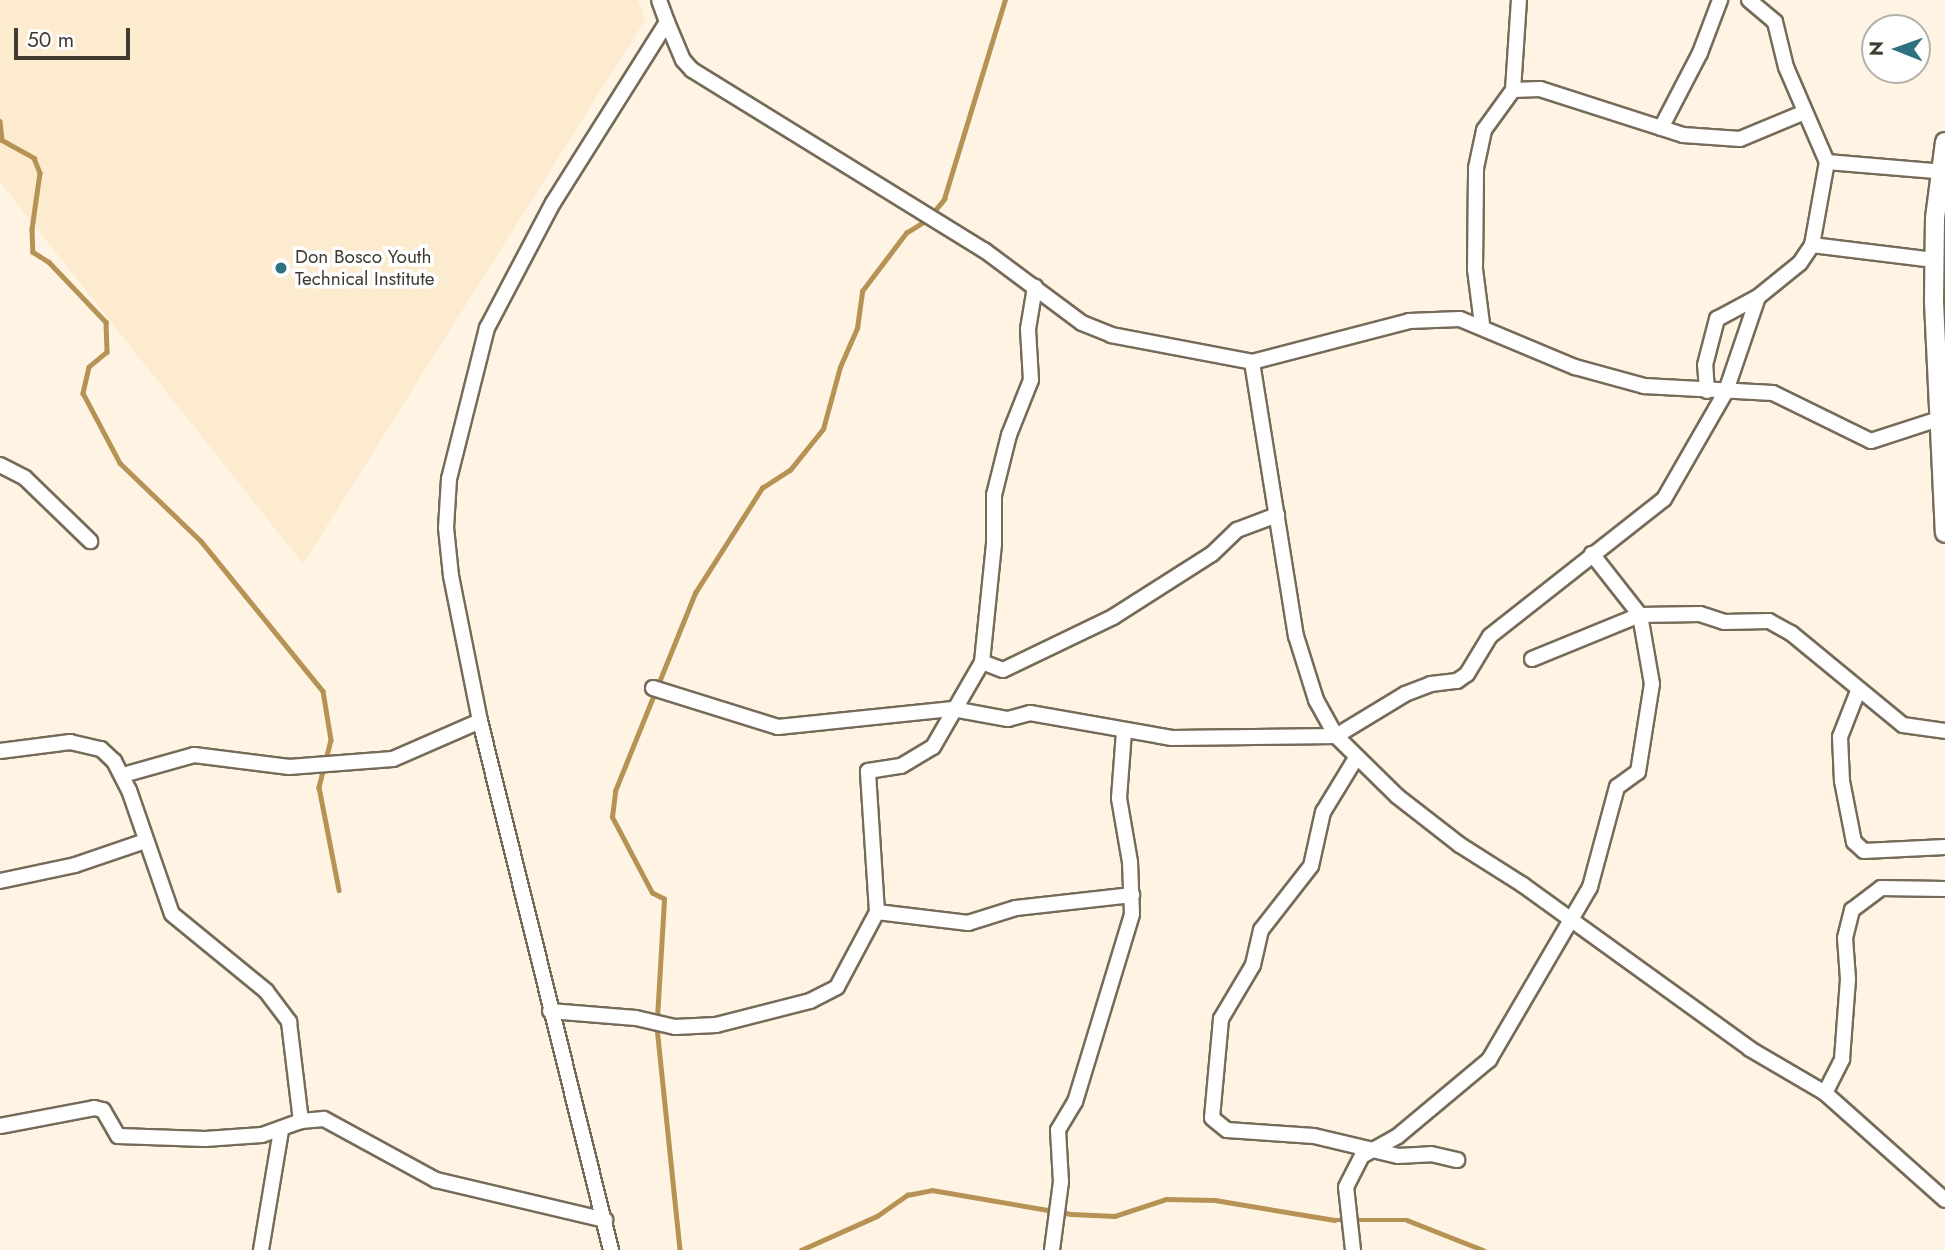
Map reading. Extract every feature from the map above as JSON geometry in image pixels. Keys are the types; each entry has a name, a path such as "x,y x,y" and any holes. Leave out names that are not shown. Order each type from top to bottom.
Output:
{"street":[{"path":"659,0 683,60 692,70 984,250 1082,323 1111,335 1252,362 1409,321 1460,319 1482,324 1575,367 1644,386 1773,393 1871,441 1943,418"},
{"path":"1482,324 1475,269 1476,168 1484,131 1513,90 1519,0"},
{"path":"1661,128 1700,53 1720,0"},
{"path":"1707,391 1705,365 1717,318 1758,297 1800,263 1812,246 1827,162 1786,68 1775,22 1749,0"},
{"path":"611,1250 480,721 451,576 446,528 449,479 487,328 553,203 667,22"},
{"path":"1513,90 1540,89 1683,135 1741,139 1805,112"},
{"path":"1945,142 1934,260 1943,418 1945,533"},
{"path":"1827,162 1942,173"},
{"path":"1812,246 1934,260"},
{"path":"550,1011 656,1024 716,1026 810,1001 836,987 877,912 869,771 901,766 925,755 982,662 994,544 994,495 1009,435 1031,380 1028,328 1035,287"},
{"path":"659,688 778,727 953,709 1008,719 1030,713 1124,732 1172,738 1336,737 1405,694 1467,674 1490,636 1664,499 1726,391 1758,297"},
{"path":"1252,362 1304,667 1336,737 1356,758 1460,845 1572,920 1750,1049 1825,1093 1945,1200"},
{"path":"0,465 25,478 90,541"},
{"path":"982,662 1003,670 1113,617 1212,554 1237,530 1277,515"},
{"path":"1353,1250 1346,1218 1346,1187 1362,1156 1398,1136 1489,1060 1590,887 1617,787 1638,772 1645,745 1652,684 1640,615 1592,554"},
{"path":"1532,659 1640,615 1700,614 1724,622 1769,621 1791,634 1903,725 1945,732"},
{"path":"1858,691 1840,737 1842,781 1854,842 1864,851 1945,847"},
{"path":"123,775 194,755 243,764 317,766 393,758 480,721"},
{"path":"1052,1250 1057,1214 1058,1130 1075,1102 1125,940 1132,895 1119,798 1124,732"},
{"path":"0,751 86,743 101,749 123,775 172,914 266,991 289,1022 301,1121"},
{"path":"1356,758 1322,812 1311,866 1261,930 1253,965 1221,1019 1211,1109 1217,1126 1227,1130 1314,1136 1398,1156 1431,1154 1457,1160"},
{"path":"0,881 75,864 145,841"},
{"path":"1825,1093 1842,1059 1848,979 1845,938 1852,910 1881,888 1945,889"},
{"path":"877,912 968,923 1016,908 1132,895"},
{"path":"0,1126 94,1108 103,1110 112,1131 125,1138 205,1139 281,1131 301,1121 335,1123 436,1180 604,1220"},
{"path":"261,1250 281,1131"}],"shaded area":[{"name":"Don Bosco Youth Technical Institute","path":"0,0 638,0 645,20 303,564 0,182"}],"waterway":[{"path":"657,1018 664,899 652,893 612,817 615,791 695,593 762,488 790,470 823,429 840,367 857,328 862,291 906,233 928,219 944,199 1005,0"},
{"path":"0,121 2,140 34,158 40,173 32,229 33,252 49,262 106,322 107,352 89,367 83,393 120,463 201,541 323,691 331,740 319,787 339,890"},
{"path":"657,1027 680,1250"},
{"path":"801,1250 877,1216 907,1195 932,1190 1071,1214 1115,1216 1166,1199 1215,1200 1334,1220 1407,1220 1483,1250"}],"place":[{"name":"Don Bosco Youth Technical Institute","path":"281,268"}]}
